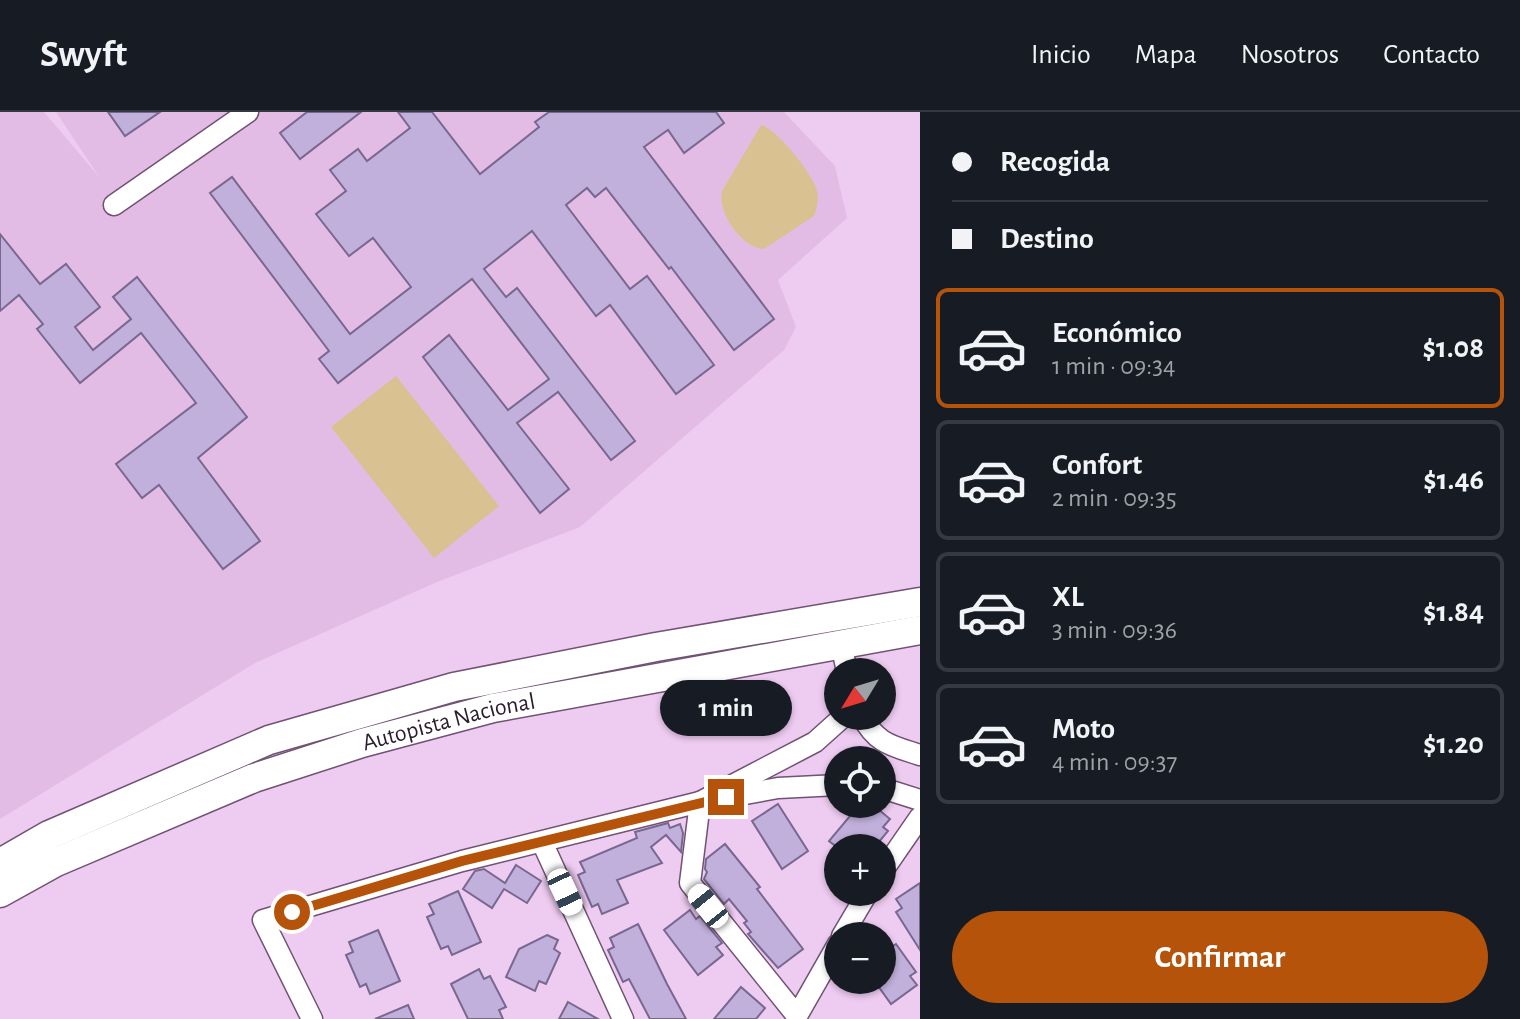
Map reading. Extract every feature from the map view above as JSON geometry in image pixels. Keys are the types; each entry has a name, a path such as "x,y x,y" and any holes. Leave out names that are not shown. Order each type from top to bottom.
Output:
{"highway":[{"name":"Autopista Nacional","path":"0,863 49,835 269,740 439,691 656,647 920,602"},
{"name":"Autopista Nacional","path":"0,893 56,862 254,778 362,743 493,708 920,630"}],"street":[{"path":"114,205 248,112"},
{"path":"841,643 844,658"},
{"path":"700,802 815,742 828,730"},
{"path":"870,730 886,744 920,755"},
{"path":"312,1019 263,920 462,861 700,802 778,788 824,786"},
{"path":"896,792 920,800"},
{"path":"700,802 690,883 798,1018 824,970"},
{"path":"896,852 920,817"},
{"path":"542,842 623,1019"}],"shaded area":[{"path":"0,112 44,112 100,178 56,112 784,112 835,166 847,218 778,280 796,327 784,350 580,527 437,582 255,663 0,819"},
{"path":"761,125 794,153 815,184 818,197 814,216 764,249 747,242 732,228 721,199 722,191"},
{"path":"396,376 499,506 434,558 331,427"}],"building":[{"path":"108,112 160,112 125,136"},
{"path":"307,112 361,112 300,159 280,133"},
{"path":"398,112 432,112 480,174 539,127 535,122 549,112 716,112 724,123 684,153 668,130 644,147 774,319 734,350 606,188 595,197 587,188 566,205 630,289 647,276 714,365 676,394 610,305 596,316 532,231 484,269 506,297 517,288 635,441 611,460 558,392 517,423 569,489 540,513 423,357 449,335 508,410 549,379 472,279 338,383 319,359 329,351 210,193 232,177 350,334 411,287 373,238 349,256 316,214 346,191 330,170 358,149 367,161 410,128"},
{"path":"0,234 40,284 66,264 100,307 75,327 93,350 131,319 113,297 137,277 247,417 198,458 260,541 223,569 159,485 142,498 116,464 196,403 141,333 80,383 37,329 43,324 19,295 0,311"},
{"path":"778,804 808,851 782,869 752,821"},
{"path":"848,818 890,819 883,827 888,831 886,834 835,834"},
{"path":"668,823 670,828 680,824 683,833 681,852 666,835 651,847 662,863 617,880 628,903 602,914 598,904 592,907 578,875 585,872 580,862 637,838 635,832"},
{"path":"725,844 760,887 757,889 803,949 778,968 748,934 751,932 744,923 747,921 729,899 724,904 704,879 706,859"},
{"path":"516,865 541,881 527,903 504,889 492,908 463,889 475,871 484,869 505,883"},
{"path":"920,883 920,950 896,912 902,908 896,899"},
{"path":"458,891 481,942 452,955 448,946 441,949 427,917 434,914 429,904"},
{"path":"690,910 696,919 700,916 722,943 716,947 723,955 698,975 664,930"},
{"path":"638,924 686,1019 650,1019 629,979 623,982 608,950 614,947 610,938"},
{"path":"378,930 400,981 370,994 366,984 360,987 346,955 353,952 349,942"},
{"path":"547,935 558,940 554,949 560,953 546,984 539,981 535,991 506,977 519,949"},
{"path":"896,944 916,972 910,976 917,985 891,1004 884,994 896,994"},
{"path":"479,969 484,979 490,976 506,1007 499,1010 503,1019 468,1019 451,984"},
{"path":"741,987 765,1008 756,1019 714,1019"},
{"path":"568,1002 598,1019 559,1019"},
{"path":"408,1005 414,1019 375,1019"}],"route":[{"path":"292,912 462,861 726,797"}]}
